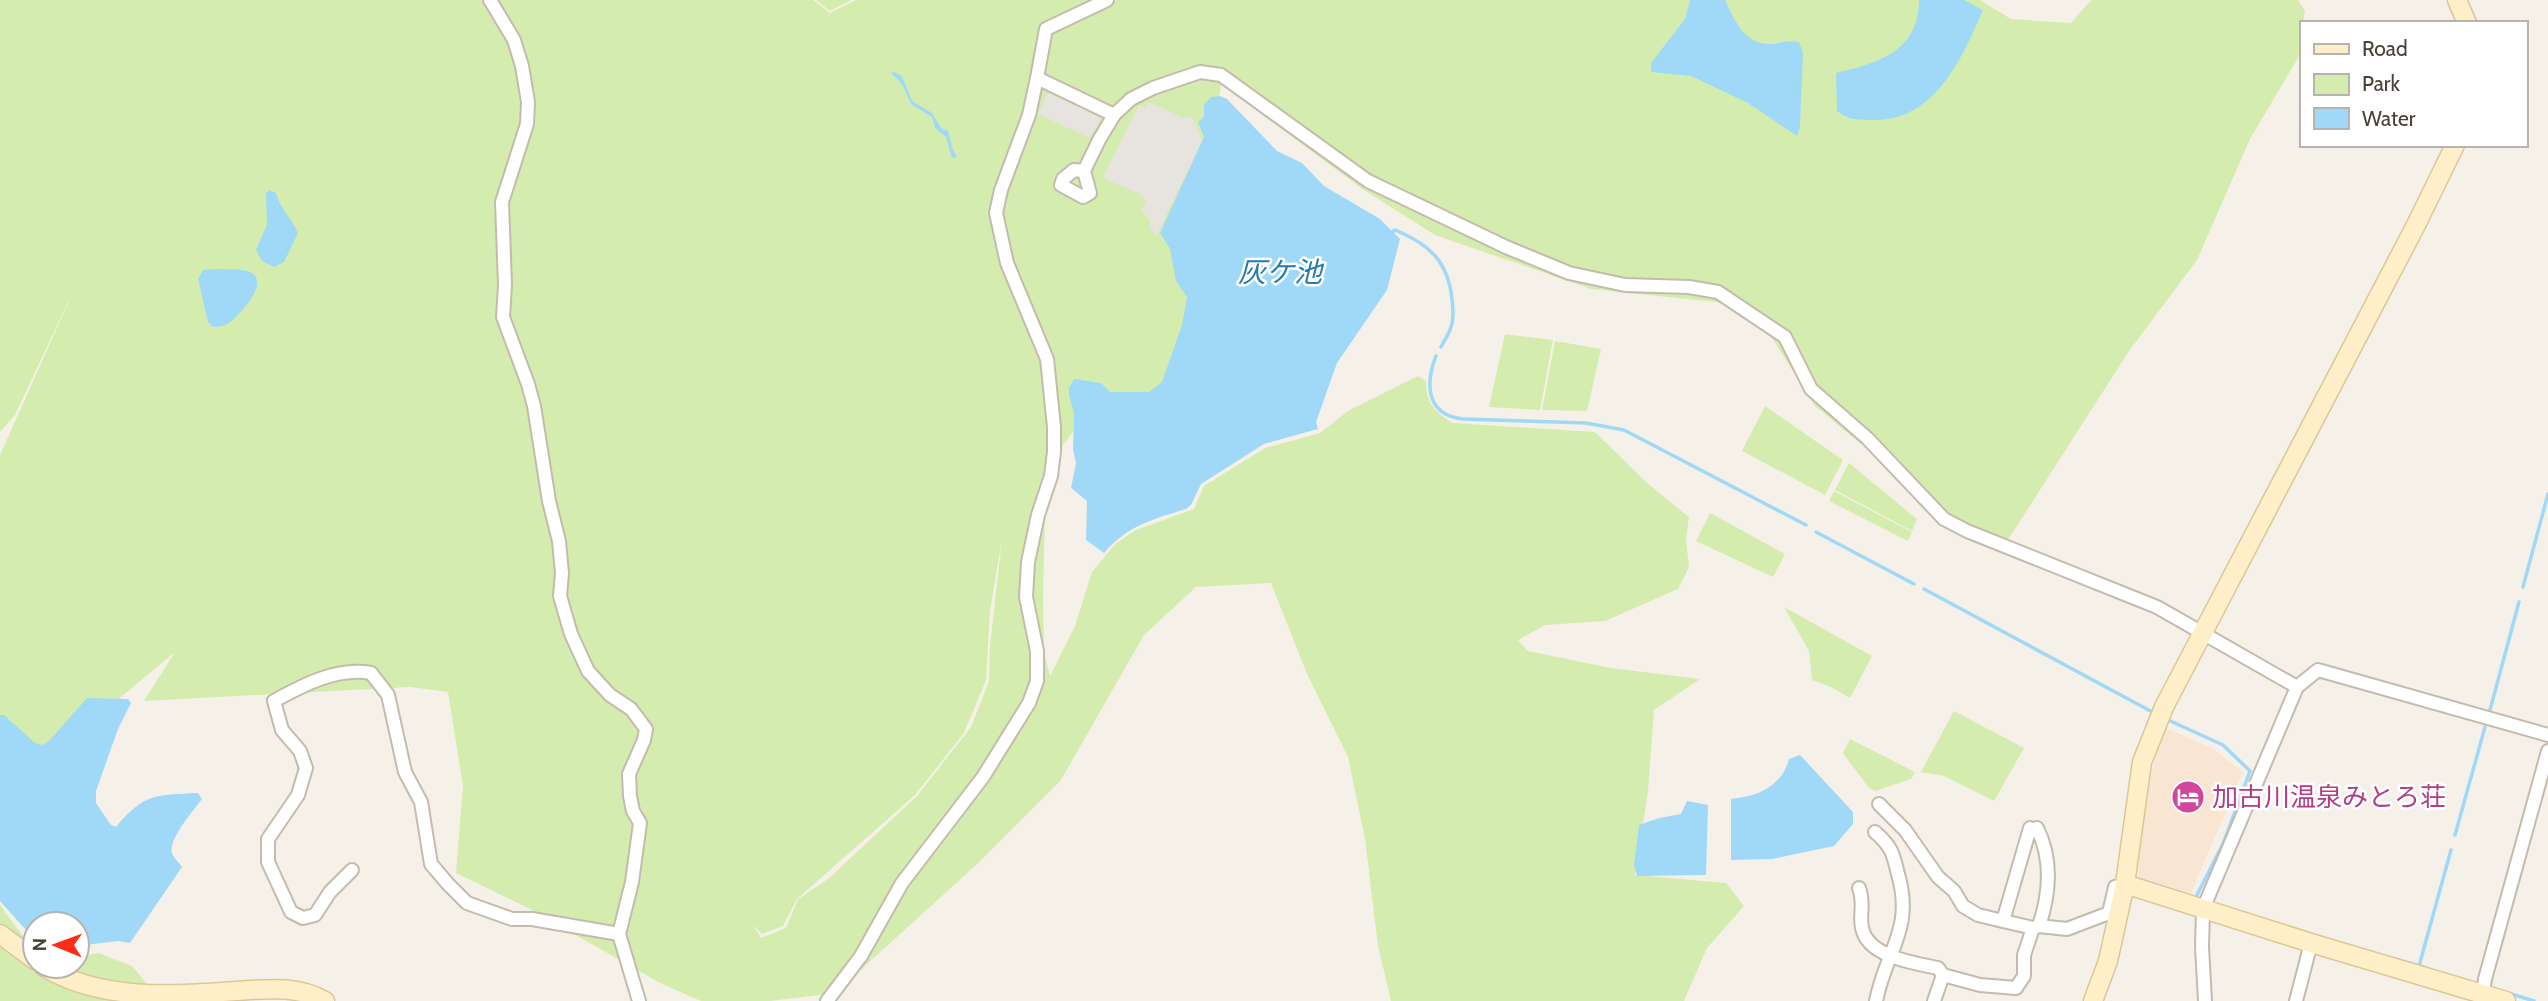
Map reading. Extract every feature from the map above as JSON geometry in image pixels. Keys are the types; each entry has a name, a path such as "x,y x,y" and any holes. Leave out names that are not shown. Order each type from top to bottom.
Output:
{"street":[{"path":"490,0 514,40 528,102 527,124 502,202 505,273 503,317 534,406 549,501 559,541 562,573 560,596 570,634 588,671 610,695 631,709 646,729 629,774 630,796 640,824 632,881 619,934 639,1001"},
{"path":"827,1001 861,956 902,883 983,776 1029,703 1037,681 1037,651 1026,597 1028,562 1038,515 1051,476 1054,452 1053,415 1047,359 1007,263 996,213 1001,190 1029,115 1046,29 1107,0"},
{"path":"2457,0 2466,21"},
{"path":"1084,171 1098,140 1114,115 1131,99 1153,88 1200,72 1221,75 1368,181 1506,247 1569,273 1625,285 1689,286 1718,292 1784,337 1811,389 1867,438 1944,519 1966,531 2157,607 2297,687"},
{"path":"1037,78 1114,115"},
{"path":"2093,1001 2108,961 2125,884 2142,762 2164,707 2416,225 2454,147"},
{"path":"352,870 330,892 315,915 303,918 291,912 268,862 268,839 298,795 306,768 300,751 282,730 274,701 307,682 355,670 371,673 387,695 405,772 421,802 431,864 467,903 512,919 532,919 619,934"},
{"path":"2205,1001 2203,909 2297,687 2318,670 2548,735"},
{"path":"2483,998 2485,979 2548,751"},
{"path":"1879,804 1905,830 1938,877 1954,891 1963,906 1978,915 2036,927 2067,929 2109,913 2115,887 2125,884 2483,998 2505,1001"},
{"path":"2003,921 2034,828 2046,850 2049,880 2046,905 2024,955 2024,976 2011,1001"},
{"path":"1875,832 1894,853 1904,900 1903,917 1876,1001"},
{"path":"1859,888 1863,898 1862,929 1872,944 1891,958 1938,968 1943,975 1980,985 2016,988"},
{"path":"0,934 21,950"},
{"path":"2296,1001 2311,943"},
{"path":"1934,1001 1943,975"},
{"path":"69,980 103,992 155,995 282,988 315,995 325,1001"}],"shaded area":[{"path":"1048,93 1101,118 1090,138 1038,114"},
{"path":"1149,102 1183,118 1192,116 1202,141 1156,236 1150,228 1150,220 1141,210 1146,202 1141,194 1103,178 1139,105 1145,109"},
{"path":"2163,727 2210,747 2243,772 2191,893 2138,877 2140,820"}],"green space":[{"path":"0,0 813,0 830,13 856,0 1980,0 2011,19 2071,23 2091,0 2298,0 2305,11 2304,21 2300,21 2298,58 2250,139 2197,260 2129,351 2008,540 1973,527 1949,514 1932,498 1926,487 1914,497 1867,449 1814,405 1771,336 1725,303 1591,289 1435,235 1361,188 1221,84 1194,293 1166,391 1094,404 1051,461 1045,513 1043,598 1044,652 1050,676 1075,626 1092,572 1115,544 1136,530 1194,509 1204,486 1265,448 1320,433 1348,411 1418,376 1426,381 1433,406 1453,423 1595,432 1647,483 1689,517 1686,540 1689,567 1678,589 1605,621 1545,625 1518,640 1528,651 1611,668 1700,679 1654,710 1648,792 1635,875 1726,883 1744,906 1707,948 1684,1001 1391,1001 1378,946 1365,839 1348,757 1307,674 1271,583 1196,587 1144,635 1061,780 974,867 835,993 770,1001 701,1001 662,984 528,908 456,873 463,786 448,692 410,687 144,701 175,652 64,744 33,748 0,746 0,455 77,283 15,415 0,432","holes":["1002,539 990,646 989,681 971,727 917,796 828,879 798,899 786,928 761,938 753,925 762,934 783,926 797,899 915,795 964,733 986,680 990,611"]},
{"path":"816,0 851,0 830,11"},
{"path":"1505,334 1553,340 1540,410 1489,407"},
{"path":"1555,341 1601,349 1587,411 1542,410"},
{"path":"1765,406 1843,460 1825,495 1742,451"},
{"path":"1849,463 1917,519 1912,531 1835,490"},
{"path":"1834,491 1912,532 1908,541 1829,501"},
{"path":"1710,513 1785,554 1773,577 1696,541"},
{"path":"1784,607 1872,656 1850,698 1812,680 1809,651"},
{"path":"1954,711 2024,748 1994,801 1944,776 1921,772"},
{"path":"1850,739 1915,772 1911,779 1875,791 1869,788 1843,753"},
{"path":"0,905 21,934 21,980 91,980 91,954 99,953 132,966 147,984 155,1001 0,1001"}],"water":[{"path":"1690,0 1725,0 1742,30 1754,40 1771,44 1799,42 1803,53 1800,128 1797,136 1748,103 1691,76 1651,72 1651,63 1685,19"},
{"path":"1919,0 1964,0 1983,10 1966,48 1943,84 1929,99 1894,118 1853,119 1841,114 1837,111 1836,73 1867,65 1894,52 1912,32"},
{"path":"891,73 902,76 912,101 932,113 941,128 948,131 957,157 952,158 946,137 935,128 932,117 911,104 902,84"},
{"name":"灰ケ池","path":"1220,96 1227,99 1277,151 1302,163 1324,186 1380,219 1400,239 1387,290 1337,363 1316,422 1318,429 1264,444 1201,484 1191,505 1186,509 1131,530 1104,553 1086,540 1087,501 1071,488 1076,463 1073,449 1074,413 1069,388 1074,379 1101,383 1110,392 1149,392 1162,382 1182,325 1187,297 1176,281 1170,249 1160,233 1204,137 1198,122 1204,117 1204,105 1211,97"},
{"path":"269,190 276,193 298,233 284,262 274,267 262,261 256,250 267,225 266,194"},
{"path":"203,270 249,271 256,278 257,284 251,300 234,319 225,325 213,327 208,322 198,279"},
{"path":"87,698 128,699 131,703 118,729 96,791 96,803 111,825 116,827 135,808 152,798 198,793 202,799 174,840 172,853 182,867 130,943 118,941 91,944 91,910 21,910 21,925 0,901 0,715 4,715 35,743 43,745"},
{"path":"1800,755 1853,812 1853,824 1834,846 1772,859 1731,860 1731,799 1750,796 1768,788 1781,776 1789,759"},
{"path":"1687,801 1708,805 1706,875 1637,876 1634,865 1639,825 1681,814"}],"waterway":[{"path":"1391,233 1395,230 1418,241 1435,256 1446,274 1453,317 1441,347"},
{"path":"1436,356 1430,377 1432,396 1435,405 1451,416 1463,419 1586,423 1624,430 1806,525"},
{"path":"2523,587 2548,494"},
{"path":"1816,532 1914,584"},
{"path":"1924,589 2156,714"},
{"path":"2490,710 2519,602"},
{"path":"2166,719 2223,745 2250,771 2223,844 2197,895"},
{"path":"2455,835 2485,727"},
{"path":"2419,966 2451,850"},
{"path":"2387,957 2427,968"},
{"path":"2508,993 2534,1001"}],"place":[{"name":"加古川温泉みとろ荘","path":"2188,797"}]}
